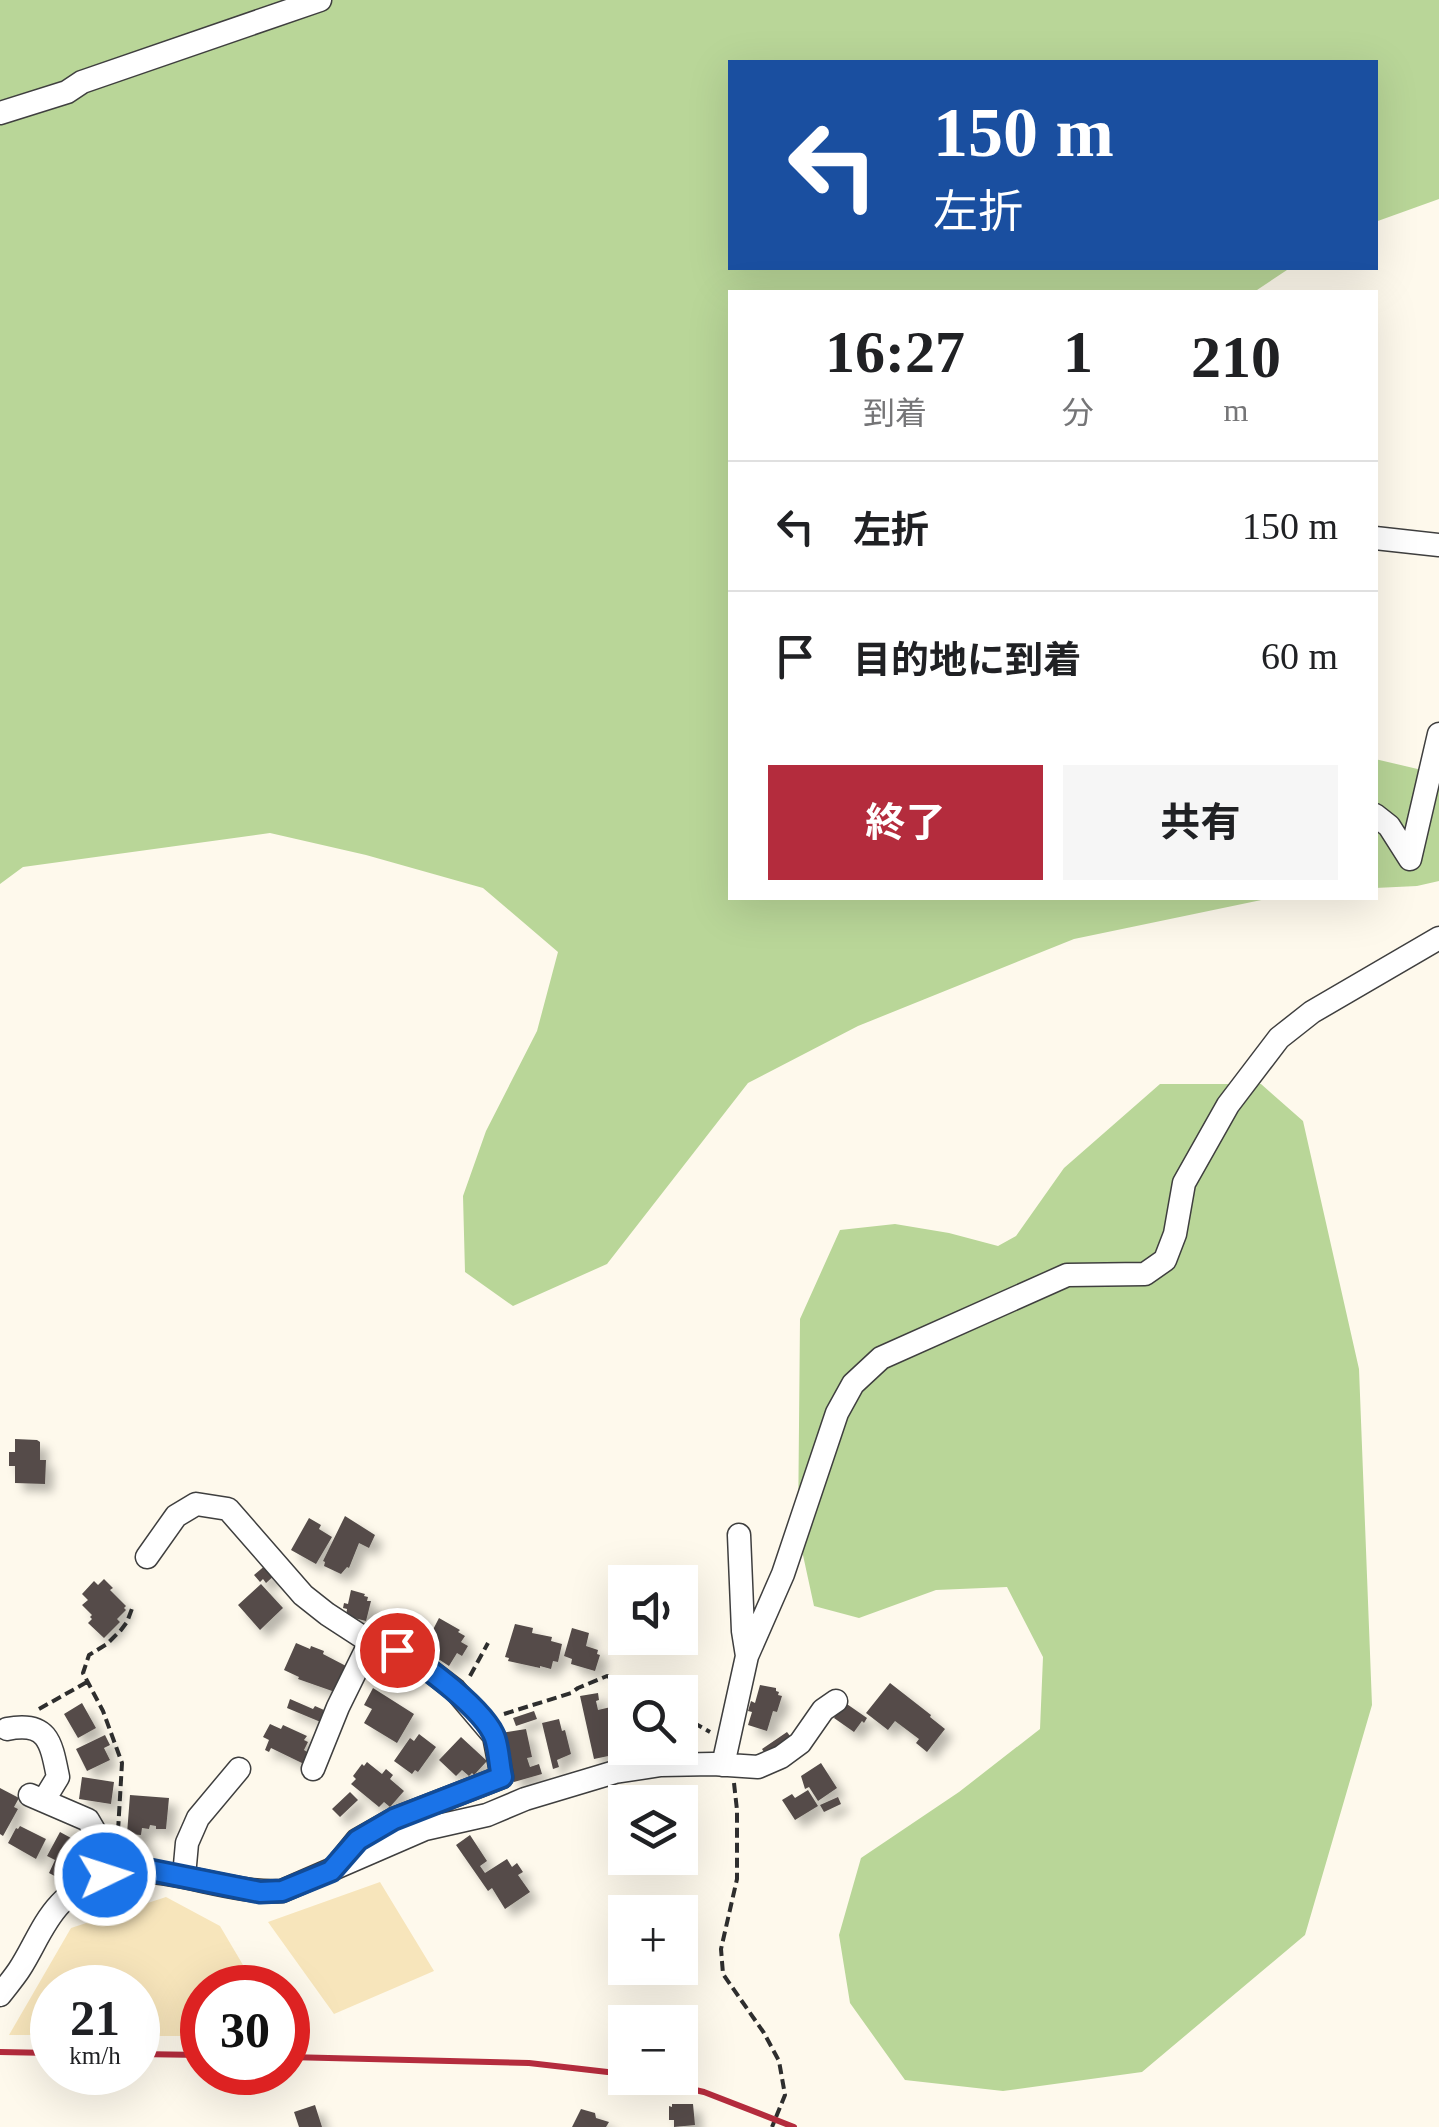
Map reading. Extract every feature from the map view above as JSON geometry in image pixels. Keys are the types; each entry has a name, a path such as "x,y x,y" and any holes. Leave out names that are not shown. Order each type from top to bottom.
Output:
{"street":[{"path":"0,114 320,0"},
{"path":"1378,538 1439,545"},
{"path":"1378,817 1390,826 1410,859 1439,734"},
{"path":"726,1753 747,1656 784,1574 837,1413 852,1384 881,1358 1066,1276 1145,1274 1164,1260 1175,1234 1184,1183 1228,1105 1279,1038 1312,1012 1439,938"},
{"path":"148,1557 176,1516 196,1504 228,1509 303,1595 370,1642 416,1660 464,1700 494,1736 502,1777 394,1819 358,1840 331,1871"},
{"path":"739,1535 747,1656"},
{"path":"312,1769 370,1642"},
{"path":"0,1995 60,1904 76,1890 105,1875 150,1870 260,1892 282,1891 425,1829 487,1815 598,1776 726,1753 758,1767 800,1743 824,1710 836,1701"},
{"path":"8,1728 28,1725 42,1731 54,1756 58,1777 37,1798 88,1820 98,1837 105,1875"},
{"path":"184,1876 187,1843 198,1818 240,1769"}],"path":[{"path":"118,1833 122,1763 103,1711 83,1673 89,1655 121,1630 133,1606"},
{"path":"464,1700 470,1673 488,1643"},
{"path":"486,1724 496,1716 571,1693 608,1677"},
{"path":"698,1730 726,1753 733,1776 737,1879 721,1949 723,1974 779,2060 785,2095 772,2127"}],"green space":[{"path":"0,0 1439,0 1439,199 1378,221 1378,60 728,60 728,270 1287,270 1257,290 728,290 728,900 1261,900 1074,939 858,1026 748,1083 607,1264 513,1306 465,1272 463,1196 486,1131 537,1031 558,952 483,888 270,833 23,867 0,884"},
{"path":"1378,760 1439,774 1439,881 1378,888"},
{"path":"1160,1084 1261,1084 1303,1121 1359,1369 1372,1705 1305,1935 1142,2072 1003,2091 905,2080 850,2003 839,1935 861,1858 959,1792 1040,1729 1043,1657 1007,1587 936,1590 859,1618 814,1606 798,1532 800,1319 840,1230 895,1224 998,1246 1016,1236 1064,1168"}],"sand":[{"path":"380,1882 434,1971 334,2014 310,1981 310,1965 299,1965 268,1922"},
{"path":"166,1897 220,1926 243,1965 180,1965 180,2036 160,2036 160,1965 50,1965 71,1928"},
{"path":"30,1999 30,2035 9,2035"}],"building":[{"path":"15,1439 40,1442 40,1460 46,1460 45,1484 15,1483 15,1466 9,1466 9,1452 15,1452"},
{"path":"345,1516 375,1535 369,1548 359,1543 349,1568 341,1574 324,1566 323,1561"},
{"path":"309,1518 332,1537 316,1564 291,1550"},
{"path":"267,1564 276,1574 266,1583 263,1579 260,1582 254,1575"},
{"path":"104,1579 126,1610 104,1638 88,1623 92,1615 82,1605 88,1600 82,1594 94,1581 98,1585"},
{"path":"261,1584 283,1608 260,1630 238,1605"},
{"path":"351,1590 365,1594 367,1601 371,1601 366,1621 346,1616 347,1609 343,1608"},
{"path":"439,1618 460,1630 465,1636 461,1642 468,1646 462,1656 457,1653 449,1666 423,1649"},
{"path":"515,1624 533,1628 532,1633 552,1637 551,1641 562,1644 558,1662 553,1661 551,1669 508,1661 505,1657"},
{"path":"572,1628 589,1633 586,1646 598,1650 600,1655 595,1671 571,1664 572,1659 564,1656"},
{"path":"296,1643 324,1651 323,1654 346,1666 335,1692 284,1670"},
{"path":"890,1683 945,1729 927,1752 916,1743 919,1739 895,1721 888,1730 866,1713"},
{"path":"760,1685 776,1688 782,1696 767,1731 748,1725 751,1701 755,1703"},
{"path":"373,1688 414,1714 397,1743 364,1723 372,1709 364,1705"},
{"path":"598,1693 598,1710 608,1708 608,1756 594,1759 580,1696"},
{"path":"290,1699 324,1710 327,1714 323,1723 287,1708"},
{"path":"844,1702 867,1718 854,1732 834,1718"},
{"path":"82,1703 96,1728 78,1738 64,1714"},
{"path":"534,1711 537,1719 516,1726 513,1718"},
{"path":"559,1719 571,1754 557,1760 559,1767 553,1769 542,1723"},
{"path":"270,1724 281,1729 283,1725 307,1736 304,1750 309,1753 304,1764 271,1748 269,1752 265,1750 269,1740 263,1737"},
{"path":"526,1729 532,1757 527,1758 530,1767 539,1764 542,1774 514,1782 501,1733"},
{"path":"787,1732 793,1740 767,1757 762,1749"},
{"path":"419,1734 436,1747 418,1772 412,1774 394,1761 410,1738 414,1741"},
{"path":"105,1735 110,1745 104,1748 110,1760 87,1771 76,1749"},
{"path":"461,1737 487,1761 474,1775 462,1770 456,1776 439,1760"},
{"path":"367,1762 382,1774 386,1769 393,1775 390,1779 404,1791 390,1807 384,1802 379,1807 351,1784 356,1779 353,1776"},
{"path":"821,1763 837,1788 818,1801 809,1787 805,1789 801,1776"},
{"path":"82,1777 114,1782 111,1804 79,1799"},
{"path":"0,1788 19,1798 14,1807 18,1809 3,1836 0,1834"},
{"path":"808,1790 818,1806 795,1820 782,1800"},
{"path":"350,1792 358,1800 340,1817 332,1809"},
{"path":"130,1795 169,1798 166,1829 150,1825 149,1829 142,1828 141,1835 127,1834"},
{"path":"838,1797 841,1804 824,1812 820,1805"},
{"path":"20,1826 46,1839 36,1859 8,1843"},
{"path":"60,1832 82,1844 76,1855 81,1857 78,1865 66,1882 49,1873 55,1860 47,1856"},
{"path":"470,1835 487,1861 480,1866 485,1873 507,1859 512,1867 517,1863 523,1872 518,1875 530,1892 505,1909 456,1845"},
{"path":"123,1849 139,1850 138,1861 122,1860"},
{"path":"672,2104 693,2104 695,2125 674,2127 674,2120 669,2120"},
{"path":"315,2105 322,2127 299,2127 294,2112"},
{"path":"581,2109 609,2122 606,2127 572,2127"}],"railway":[{"path":"0,2052 30,2053"},
{"path":"160,2054 180,2055"},
{"path":"310,2058 529,2063 608,2072"},
{"path":"698,2091 794,2127"}],"route":[{"path":"105,1875 150,1870 216,1885 282,1891 331,1871 358,1840 394,1819 502,1777 494,1736 486,1724 455,1690 397,1650"}]}
